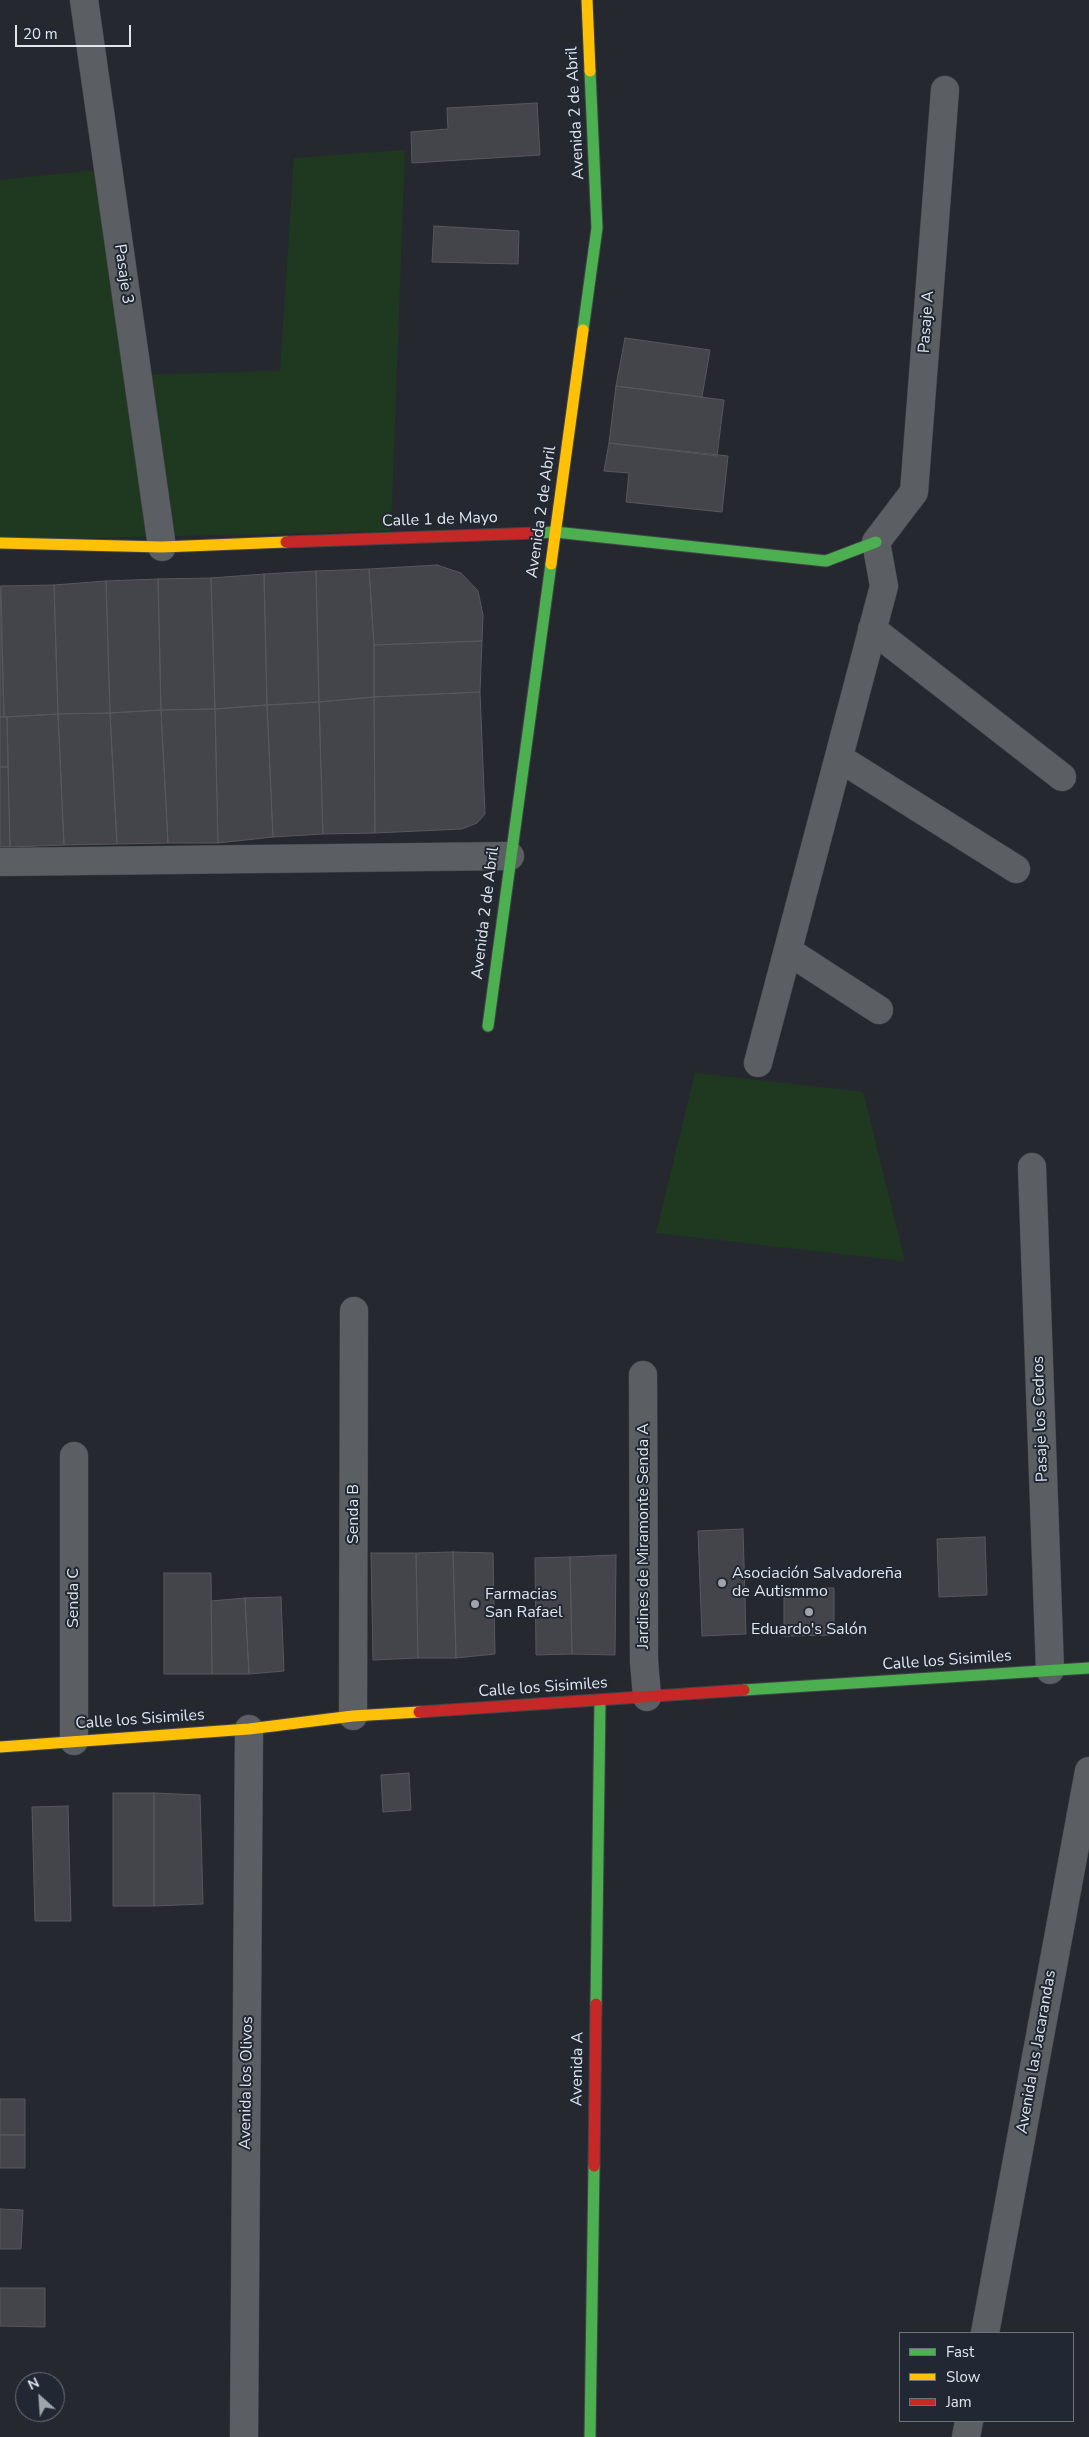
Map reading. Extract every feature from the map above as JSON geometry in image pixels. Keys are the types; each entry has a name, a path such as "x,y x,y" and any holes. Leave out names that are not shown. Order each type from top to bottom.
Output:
{"street":[{"name":"Pasaje 3","path":"84,0 162,547"},
{"name":"Avenida 2 de Abril","path":"488,1026 597,228 587,0"},
{"name":"Pasaje A","path":"876,542 914,492 945,90"},
{"name":"Calle 1 de Mayo","path":"0,543 162,547 555,532 826,561 876,542"},
{"path":"758,1063 884,586 876,542"},
{"path":"872,629 1062,777"},
{"path":"839,758 1016,869"},
{"path":"0,862 510,856"},
{"path":"788,951 879,1010"},
{"name":"Pasaje los Cedros","path":"1032,1167 1050,1670"},
{"name":"Senda B","path":"353,1716 354,1311"},
{"name":"Jardines de Miramonte Senda A","path":"643,1375 644,1661 647,1697"},
{"name":"Senda C","path":"74,1456 74,1741"},
{"name":"Calle los Sisimiles","path":"0,1747 249,1729 353,1716 1089,1668"},
{"name":"Avenida A","path":"590,2437 600,1700"},
{"name":"Avenida los Olivos","path":"244,2437 249,1729"},
{"name":"Avenida las Jacarandas","path":"985,2332 1089,1771"},
{"path":"966,2437 969,2422"}],"green space":[{"path":"405,150 391,531 0,540 0,180 108,169 137,375 280,371 294,158"},
{"path":"695,1073 863,1092 905,1261 656,1233"}],"building":[{"path":"537,103 540,155 412,163 411,132 448,129 447,108"},
{"path":"434,226 519,231 518,264 432,262"},
{"path":"625,338 710,350 702,397 616,386"},
{"path":"616,386 724,400 717,456 609,443"},
{"path":"609,443 728,456 722,512 626,502 629,473 604,471"},
{"path":"437,565 461,573 478,591 483,615 482,641 374,645 369,569"},
{"path":"369,569 374,645 374,697 319,702 316,571"},
{"path":"316,571 319,702 267,705 264,574"},
{"path":"264,574 267,705 215,709 211,578"},
{"path":"211,578 215,709 161,710 158,579"},
{"path":"158,579 161,710 110,713 106,581"},
{"path":"106,581 110,713 58,714 54,585"},
{"path":"54,585 58,714 4,717 1,586"},
{"path":"0,586 4,717 0,717"},
{"path":"482,641 480,692 374,697 374,645"},
{"path":"480,692 485,814 477,823 462,829 375,833 374,697"},
{"path":"374,697 375,833 323,834 319,702"},
{"path":"319,702 323,834 273,837 267,705"},
{"path":"267,705 273,837 218,843 215,709"},
{"path":"215,709 218,843 168,843 161,710"},
{"path":"161,710 168,843 117,844 110,713"},
{"path":"110,713 117,844 64,845 58,714"},
{"path":"58,714 64,845 10,847 7,717"},
{"path":"0,717 7,717 8,767 0,767"},
{"path":"0,767 8,767 10,847 0,847"},
{"name":"Asociación Salvadoreña de Autismmo","path":"743,1529 746,1634 702,1636 698,1531"},
{"path":"985,1537 987,1595 939,1597 937,1539"},
{"name":"Farmacias San Rafael","path":"453,1552 493,1553 495,1654 456,1658"},
{"path":"453,1552 456,1658 418,1658 416,1553"},
{"path":"371,1553 416,1553 418,1658 373,1660"},
{"path":"616,1555 615,1655 572,1654 570,1557"},
{"path":"570,1557 572,1654 536,1655 535,1558"},
{"path":"164,1573 211,1573 212,1674 164,1674"},
{"name":"Eduardo's Salón","path":"784,1588 834,1588 834,1635 784,1636"},
{"path":"281,1597 284,1671 249,1674 245,1598"},
{"path":"245,1598 249,1674 212,1674 211,1601"},
{"path":"409,1773 411,1810 383,1812 381,1775"},
{"path":"113,1793 154,1793 154,1906 113,1906"},
{"path":"154,1793 200,1795 203,1904 154,1906"},
{"path":"68,1806 71,1921 35,1921 32,1807"},
{"path":"0,2099 25,2099 25,2135 0,2135"},
{"path":"0,2135 25,2135 25,2168 0,2168"},
{"path":"0,2209 23,2210 21,2249 0,2249"},
{"path":"0,2288 45,2288 45,2327 0,2326"}],"traffic: fast":[{"path":"583,330 597,228 590,71"},
{"path":"536,533 555,532 826,561 876,542"},
{"path":"488,1026 551,564"},
{"path":"744,1690 1089,1668"},
{"path":"596,2004 600,1701"},
{"path":"590,2437 594,2166"}],"traffic: slow":[{"path":"587,0 590,71"},
{"path":"551,564 583,330"},
{"path":"0,543 162,547 286,542"},
{"path":"0,1747 249,1729 353,1716 419,1712"}],"traffic: jam":[{"path":"286,542 536,533"},
{"path":"419,1712 744,1690"},
{"path":"594,2166 596,2004"}],"place":[{"name":"Asociación Salvadoreña de Autismmo","path":"722,1583"},
{"name":"Farmacias San Rafael","path":"475,1604"},
{"name":"Eduardo's Salón","path":"809,1612"}]}
